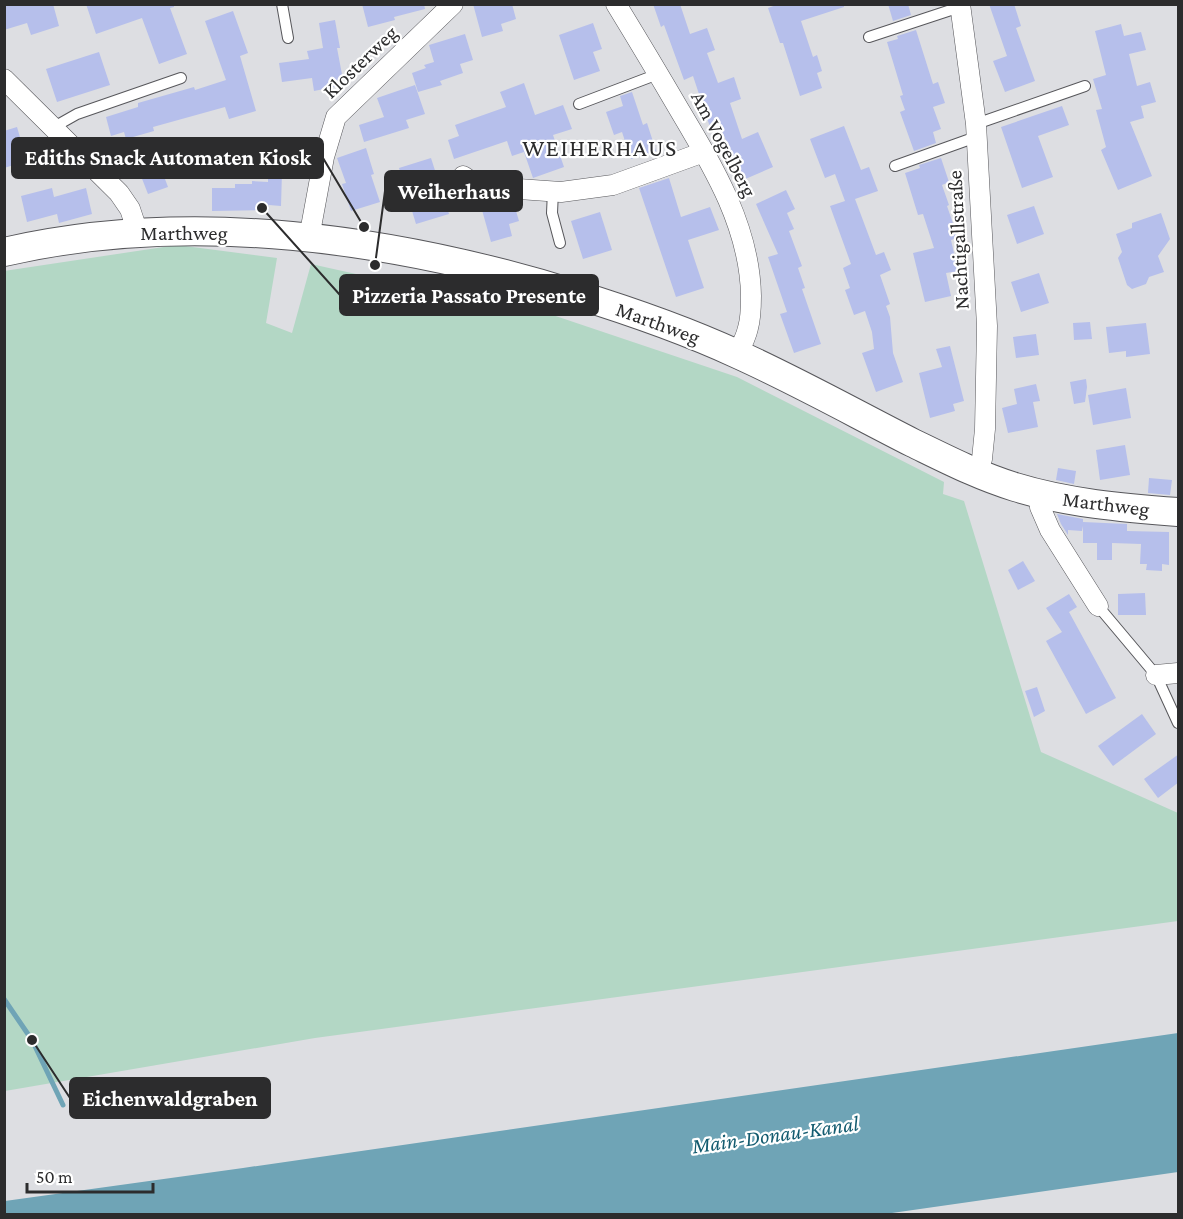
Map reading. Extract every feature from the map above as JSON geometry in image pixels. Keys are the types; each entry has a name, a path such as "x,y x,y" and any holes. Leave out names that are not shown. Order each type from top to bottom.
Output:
{"main road":[{"name":"Marthweg","path":"4,252 74,239 138,233 198,231 309,238 362,244 427,256 518,278 640,315 696,336 796,382 890,432 977,473 1038,494 1096,504 1179,512"}],"street":[{"name":"Klosterweg","path":"309,238 324,157 336,117 453,4"},
{"name":"Am Vogelberg","path":"616,4 720,180 737,222 749,269 751,308 749,326 737,354"},
{"name":"Nachtigallstraße","path":"960,6 976,131 987,326 985,429 982,459 977,473"},
{"path":"4,79 119,193 130,209 138,233"},
{"path":"464,176 478,186 561,192 613,185 704,152"},
{"path":"1038,494 1040,507 1050,530 1098,606"},
{"path":"1156,675 1179,673"}],"lane":[{"path":"282,4 288,38"},
{"path":"869,37 960,6"},
{"path":"579,104 658,74"},
{"path":"54,127 77,114 181,78"},
{"path":"895,166 1084,86"},
{"path":"553,191 552,213 560,243"},
{"path":"1098,606 1156,675 1179,723"}],"green space":[{"path":"177,245 277,258 266,323 292,333 311,264 410,286 508,300 737,377 944,482 943,494 964,501 1041,752 1178,813 1178,921 315,1038 5,1091 4,271"}],"water":[{"name":"Main-Donau-Kanal","path":"1178,1033 1178,1172 885,1214 5,1214 5,1201"}],"building":[{"path":"4,4 53,4 59,26 31,35 27,23 4,30"},
{"path":"86,4 174,4 174,7 170,8 187,54 159,64 142,18 96,34"},
{"path":"362,4 424,4 425,9 368,27"},
{"path":"473,4 512,4 516,19 501,24 503,31 482,37"},
{"path":"653,4 680,4 690,34 707,28 715,50 707,53 718,83 734,77 741,99 730,103 742,139 758,132 773,167 743,180 719,124 710,127 693,76 684,80 664,25 661,27"},
{"path":"779,4 844,4 844,7 801,21 813,57 817,55 822,71 817,73 822,88 800,96 783,43 780,43 768,8"},
{"path":"888,4 908,4 911,15 893,21"},
{"path":"989,4 1014,4 1021,26 1016,28 1035,81 1005,92 993,61 1007,56"},
{"path":"233,11 248,53 240,56 256,111 229,119 225,107 153,127 154,131 126,139 124,132 111,136 106,117 138,107 138,103 194,87 195,90 226,80 205,21"},
{"path":"335,20 340,48 337,48 344,85 314,91 312,78 282,82 279,63 309,59 307,51 323,48 319,23"},
{"path":"593,23 602,49 593,52 600,71 574,80 559,35"},
{"path":"1121,24 1124,36 1141,32 1146,50 1129,54 1137,86 1150,82 1156,102 1141,106 1144,118 1130,122 1152,176 1118,190 1101,150 1106,147 1096,110 1102,109 1093,79 1106,75 1095,31"},
{"path":"916,30 933,84 938,82 945,103 933,107 941,129 933,132 936,143 914,151 900,112 905,110 900,96 903,95 887,42"},
{"path":"465,34 473,60 460,64 463,73 440,81 442,85 418,92 412,73 434,62 429,45"},
{"path":"99,52 110,85 57,102 46,69"},
{"path":"524,83 535,115 563,105 572,129 553,135 564,167 533,178 524,152 512,156 507,141 454,159 448,140 459,136 455,125 506,107 500,92"},
{"path":"415,85 425,114 406,120 409,128 364,142 359,125 384,117 377,98"},
{"path":"632,92 643,125 647,123 656,151 631,159 622,132 614,135 606,112 623,106 620,96"},
{"path":"1062,106 1069,125 1038,136 1053,177 1022,188 1001,127"},
{"path":"844,126 861,170 869,167 878,191 855,199 876,255 884,252 891,270 880,275 890,304 886,306 890,317 893,353 903,382 876,392 862,353 874,349 872,332 865,311 854,315 845,290 850,288 843,268 851,264 830,206 845,201 835,174 825,178 810,139"},
{"path":"17,127 27,161 4,168 4,131"},
{"path":"366,148 374,174 371,175 380,202 351,211 342,184 346,183 337,158"},
{"path":"431,158 449,214 416,224 399,168"},
{"path":"941,158 949,182 942,185 958,238 951,240 958,271 946,273 951,296 925,302 913,253 934,248 923,214 918,215 905,173 920,168 919,165"},
{"path":"159,163 168,187 148,194 139,171"},
{"path":"268,172 282,172 281,206 269,205 269,210 212,211 212,188 235,188 235,184 252,184 252,181 268,182"},
{"path":"669,178 681,217 710,207 719,230 688,240 704,288 676,297 639,188"},
{"path":"52,188 54,197 86,188 92,214 59,223 57,214 27,222 21,196"},
{"path":"786,190 795,209 787,213 794,229 789,231 802,266 798,268 805,288 802,289 821,344 794,353 780,314 787,312 768,257 778,254 756,204"},
{"path":"513,201 519,221 509,224 512,236 491,242 482,210"},
{"path":"1034,206 1044,234 1017,244 1007,215"},
{"path":"600,212 612,250 583,259 571,221"},
{"path":"1161,213 1170,239 1158,256 1164,272 1149,277 1146,284 1132,289 1127,285 1118,258 1122,252 1116,234 1132,228 1132,223"},
{"path":"1039,273 1049,303 1021,312 1011,282"},
{"path":"1090,322 1092,339 1074,340 1073,323"},
{"path":"1146,323 1150,354 1126,357 1126,351 1109,353 1106,327"},
{"path":"1036,334 1039,355 1016,358 1013,337"},
{"path":"950,346 964,401 953,404 955,411 930,418 919,373 942,367 936,349"},
{"path":"1086,379 1085,402 1074,404 1070,382"},
{"path":"1036,384 1040,401 1033,402 1038,427 1008,433 1002,408 1017,404 1014,389"},
{"path":"1126,388 1131,418 1093,425 1088,395"},
{"path":"1125,445 1130,475 1100,480 1096,450"},
{"path":"1058,468 1076,471 1074,484 1056,480"},
{"path":"1149,478 1172,480 1170,495 1148,493"},
{"path":"1057,514 1083,519 1083,522 1127,524 1127,531 1169,532 1169,565 1162,564 1162,571 1146,570 1147,564 1140,564 1141,544 1112,543 1112,560 1097,560 1097,543 1083,543 1083,526 1082,531 1068,530 1068,535"},
{"path":"1023,561 1035,581 1018,590 1008,570"},
{"path":"1145,593 1146,615 1118,615 1118,594"},
{"path":"1069,594 1077,607 1069,612 1116,698 1086,714 1046,641 1062,632 1046,608"},
{"path":"1037,687 1045,711 1034,717 1025,691"},
{"path":"1142,714 1156,734 1113,766 1098,746"},
{"path":"1179,754 1179,782 1158,798 1144,779"}],"waterway":[{"path":"4,999 32,1040 63,1105"}],"place":[{"name":"Pizzeria Passato Presente","path":"262,208"},
{"name":"Ediths Snack Automaten Kiosk","path":"364,227"},
{"name":"Weiherhaus","path":"375,265"},
{"name":"Eichenwaldgraben","path":"32,1040"}],"district":[{"name":"WEIHERHAUS","path":"600,148"}]}
